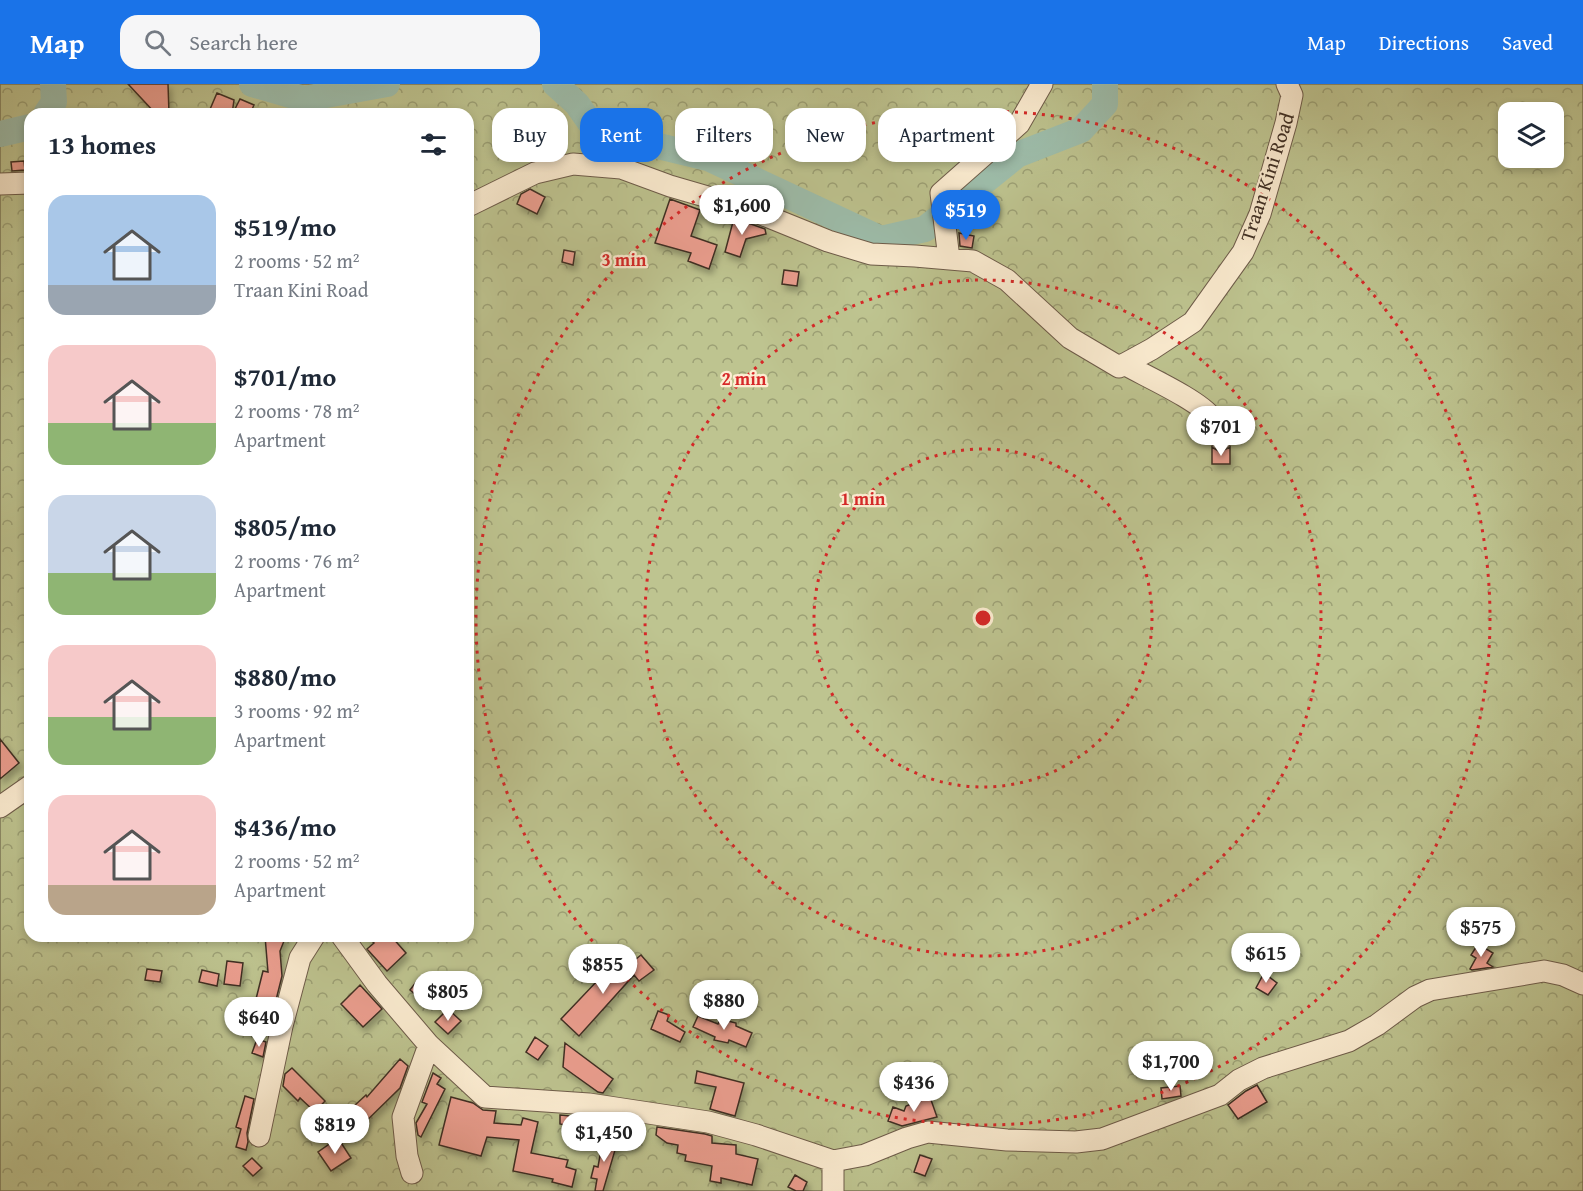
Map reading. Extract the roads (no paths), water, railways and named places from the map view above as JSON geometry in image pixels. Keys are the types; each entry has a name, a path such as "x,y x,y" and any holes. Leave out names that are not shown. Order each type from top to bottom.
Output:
{"street":[{"path":"949,259 942,193 1019,124 1042,84"},
{"name":"Traan Kini Road","path":"1124,364 1193,322 1243,252 1260,214 1286,123 1292,95 1287,84"},
{"path":"474,203 535,173 573,164 621,168 670,186 749,209 828,241 871,254 973,261 1007,280 1070,338 1119,367 1124,364 1203,409 1214,419 1221,440"},
{"path":"0,184 24,183"},
{"path":"0,807 24,790"},
{"path":"259,1136 282,1026 300,958 310,942"},
{"path":"346,942 377,984 429,1045 485,1096 589,1104 708,1122 833,1161 865,1155 928,1132 1018,1140 1076,1142 1102,1139 1220,1095 1239,1080 1263,1068 1349,1041 1377,1025 1415,997 1431,990 1544,971 1563,975 1583,984"},
{"path":"412,1173 407,1156 404,1117 429,1045"},
{"path":"833,1161 833,1191"}],"waterway":[{"path":"50,108 54,102 53,84"},
{"path":"252,84 304,99 387,84"},
{"path":"555,84 577,104 596,131 708,158 881,239 925,229 1017,155 1081,130 1105,104 1105,84"},
{"path":"0,134 24,128"}]}
